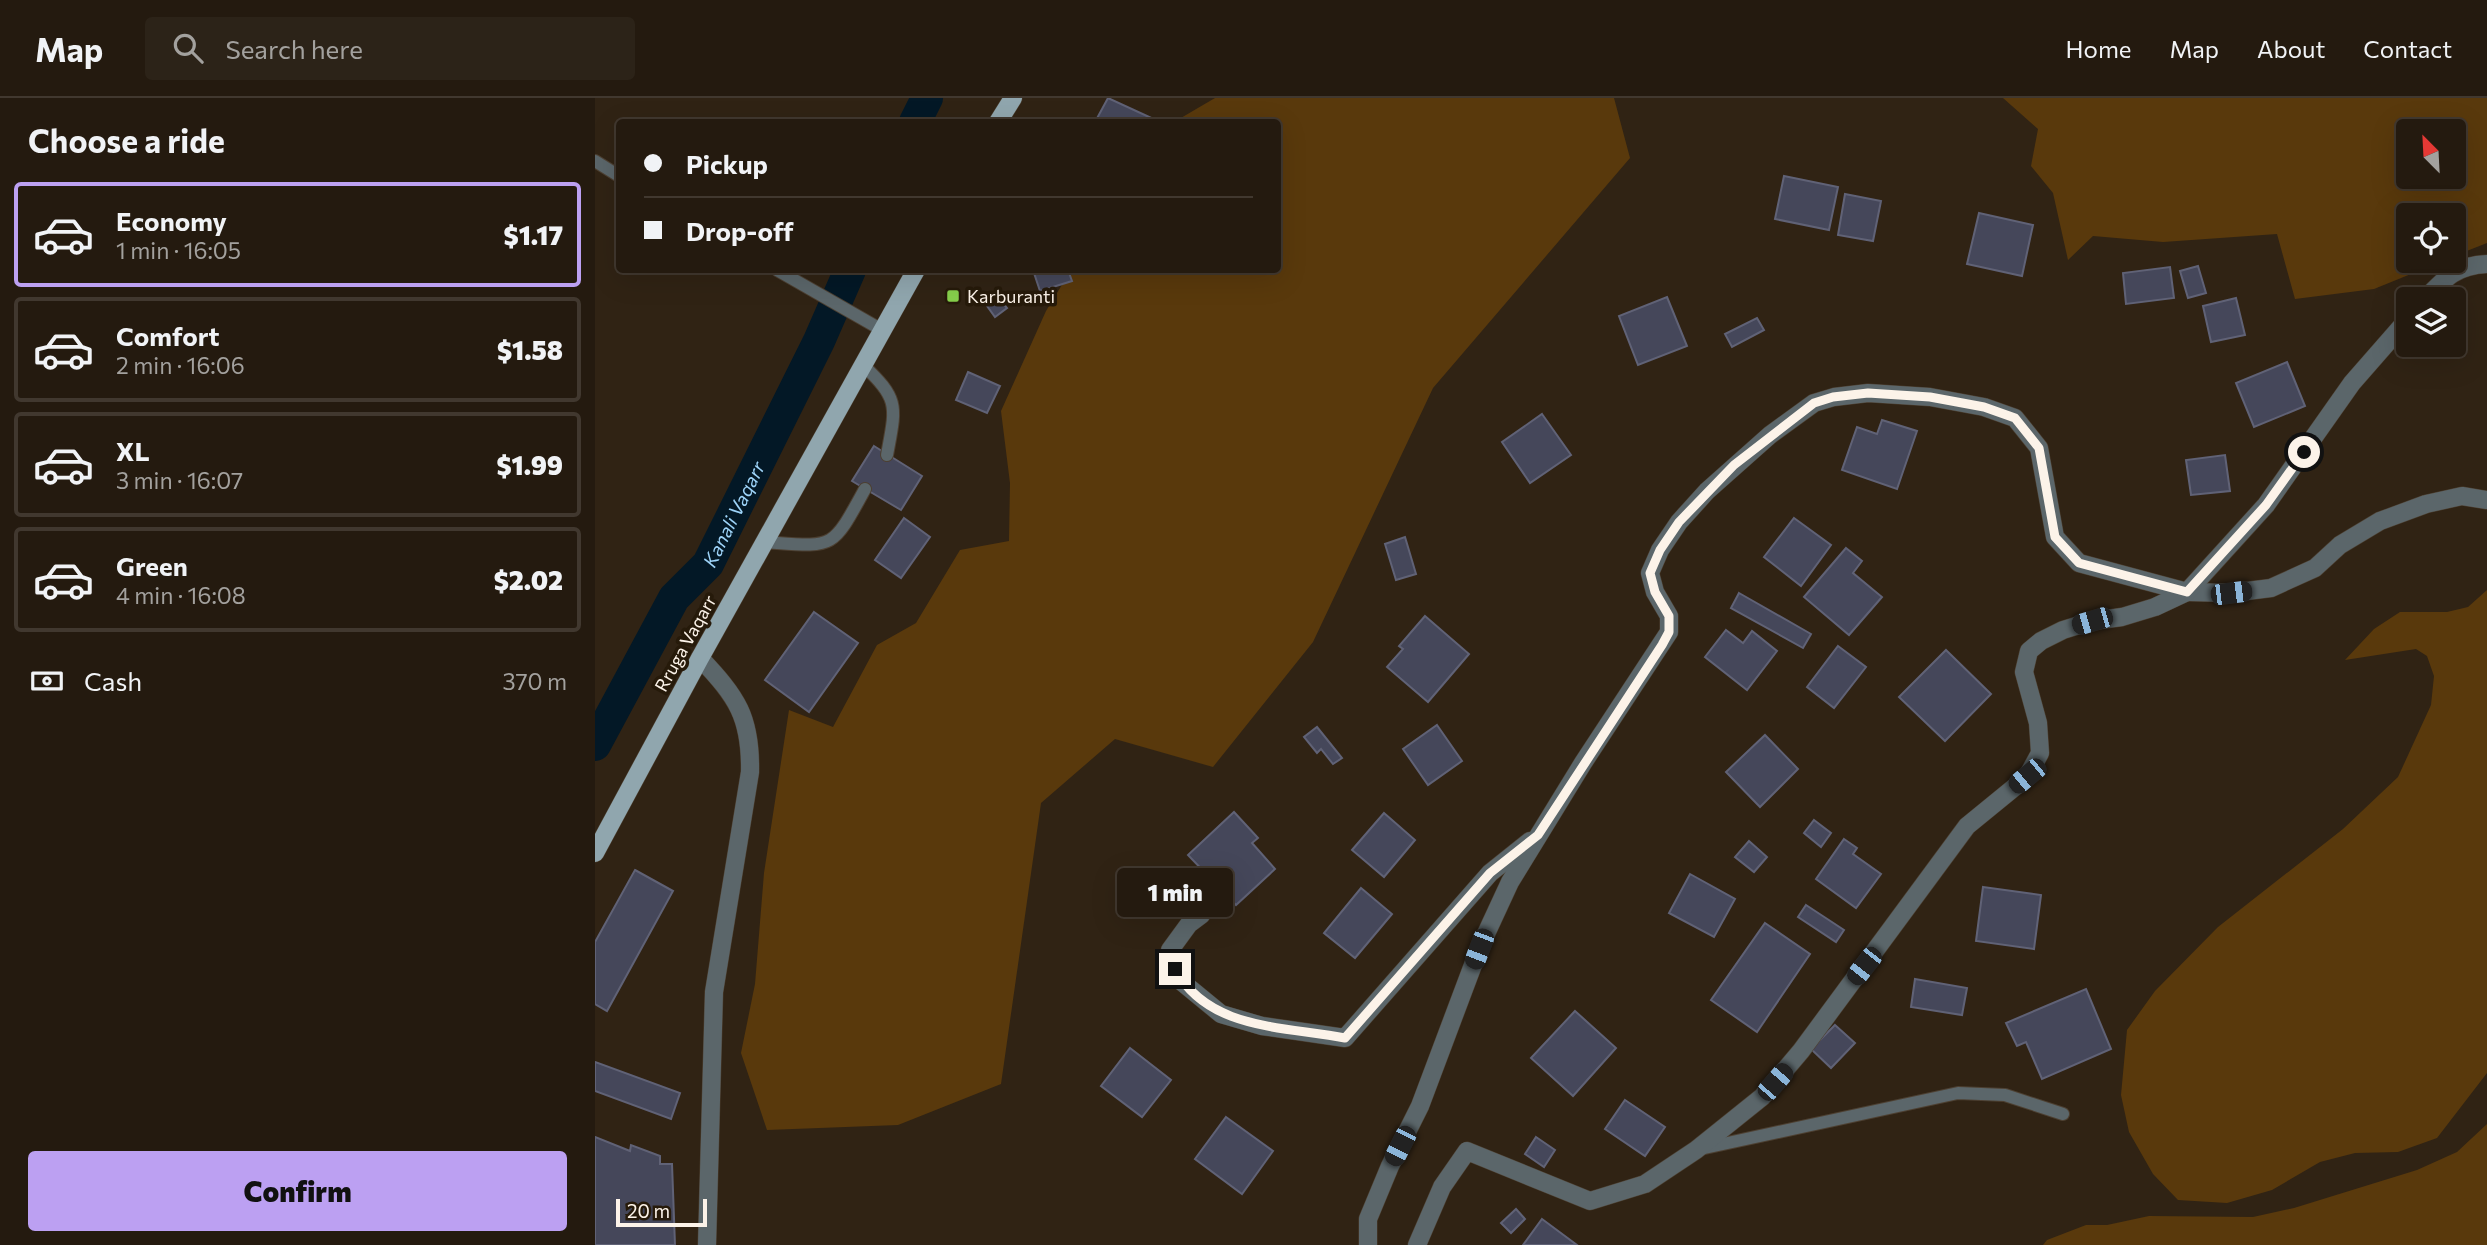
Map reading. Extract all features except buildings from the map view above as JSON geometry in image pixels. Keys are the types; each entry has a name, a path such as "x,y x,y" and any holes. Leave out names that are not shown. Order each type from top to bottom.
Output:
{"main road":[{"path":"999,119 1013,98"},
{"name":"Rruga Vaqarr","path":"595,853 914,273"}],"street":[{"path":"2437,287 2446,278 2468,265 2487,264"},
{"path":"1417,1245 1442,1187 1467,1151 1590,1201 1645,1184 1696,1150 1762,1097 1801,1051 1967,826 2027,776 2040,753 2038,723 2024,672 2029,651 2041,641 2063,630 2155,607 2187,592 2266,505 2352,383 2396,333"},
{"path":"1368,1245 1369,1219 1390,1166 1420,1106 1479,949 1510,882 1669,632 1669,616 1655,592 1650,573 1660,550 1679,522 1707,491 1752,450 1814,403 1833,397 1868,393 1930,397 1984,407 2015,418 2039,448 2055,537 2079,563 2187,592 2231,593 2271,588 2315,568 2340,545 2380,521 2426,504 2462,496 2487,500"},
{"path":"700,658 736,702 751,744 750,772 714,992 706,1245"},
{"path":"1212,894 1201,915 1189,924 1170,950 1171,960 1182,982 1221,1014 1262,1026 1345,1038 1490,873 1538,835"}],"lane":[{"path":"595,161 616,174"},
{"path":"781,273 882,330"},
{"path":"863,365 886,387 892,398 894,421 887,454"},
{"path":"765,542 818,546 831,540 842,530 865,489"},
{"path":"1696,1150 1958,1093 2005,1095 2063,1114"}],"shaded area":[{"path":"1215,98 1614,98 1630,158 1433,388 1313,642 1213,767 1115,739 1041,803 1001,1084 898,1125 767,1130 741,1053 755,984 764,873 789,710 833,727 877,645 916,623 960,550 1009,541 1010,483 1001,411 1046,311 1069,273 1281,273 1281,119 1179,119"},
{"path":"2003,98 2487,98 2487,243 2466,251 2466,203 2396,203 2396,273 2413,273 2374,289 2295,299 2277,234 2163,242 2093,236 2068,260 2053,193 2031,166 2038,129"},
{"path":"2487,590 2487,1073 2437,1138 2398,1152 2355,1153 2320,1162 2272,1190 2227,1203 2178,1200 2153,1174 2129,1132 2121,1095 2127,1030 2155,991 2218,927 2343,829 2398,777 2431,705 2434,676 2427,656 2416,649 2345,660 2374,629 2400,612 2447,612 2468,607"},
{"path":"2487,1124 2487,1245 2043,1245 2047,1240 2086,1225 2107,1225 2149,1216 2253,1217 2294,1208 2417,1170 2457,1152"}],"waterway":[{"name":"Kanali Vaqarr","path":"916,119 927,98"},
{"name":"Kanali Vaqarr","path":"595,745 674,598 708,564 819,341 849,273"}],"place":[{"name":"Karburanti","path":"953,296"}],"route":[{"path":"1175,969 1182,982 1221,1014 1262,1026 1345,1038 1490,873 1538,835 1662,645 1669,632 1669,616 1655,592 1650,573 1660,550 1679,522 1734,465 1814,403 1833,397 1868,393 1930,397 1984,407 2015,418 2039,448 2055,537 2079,563 2187,592 2266,505 2304,452"}]}
